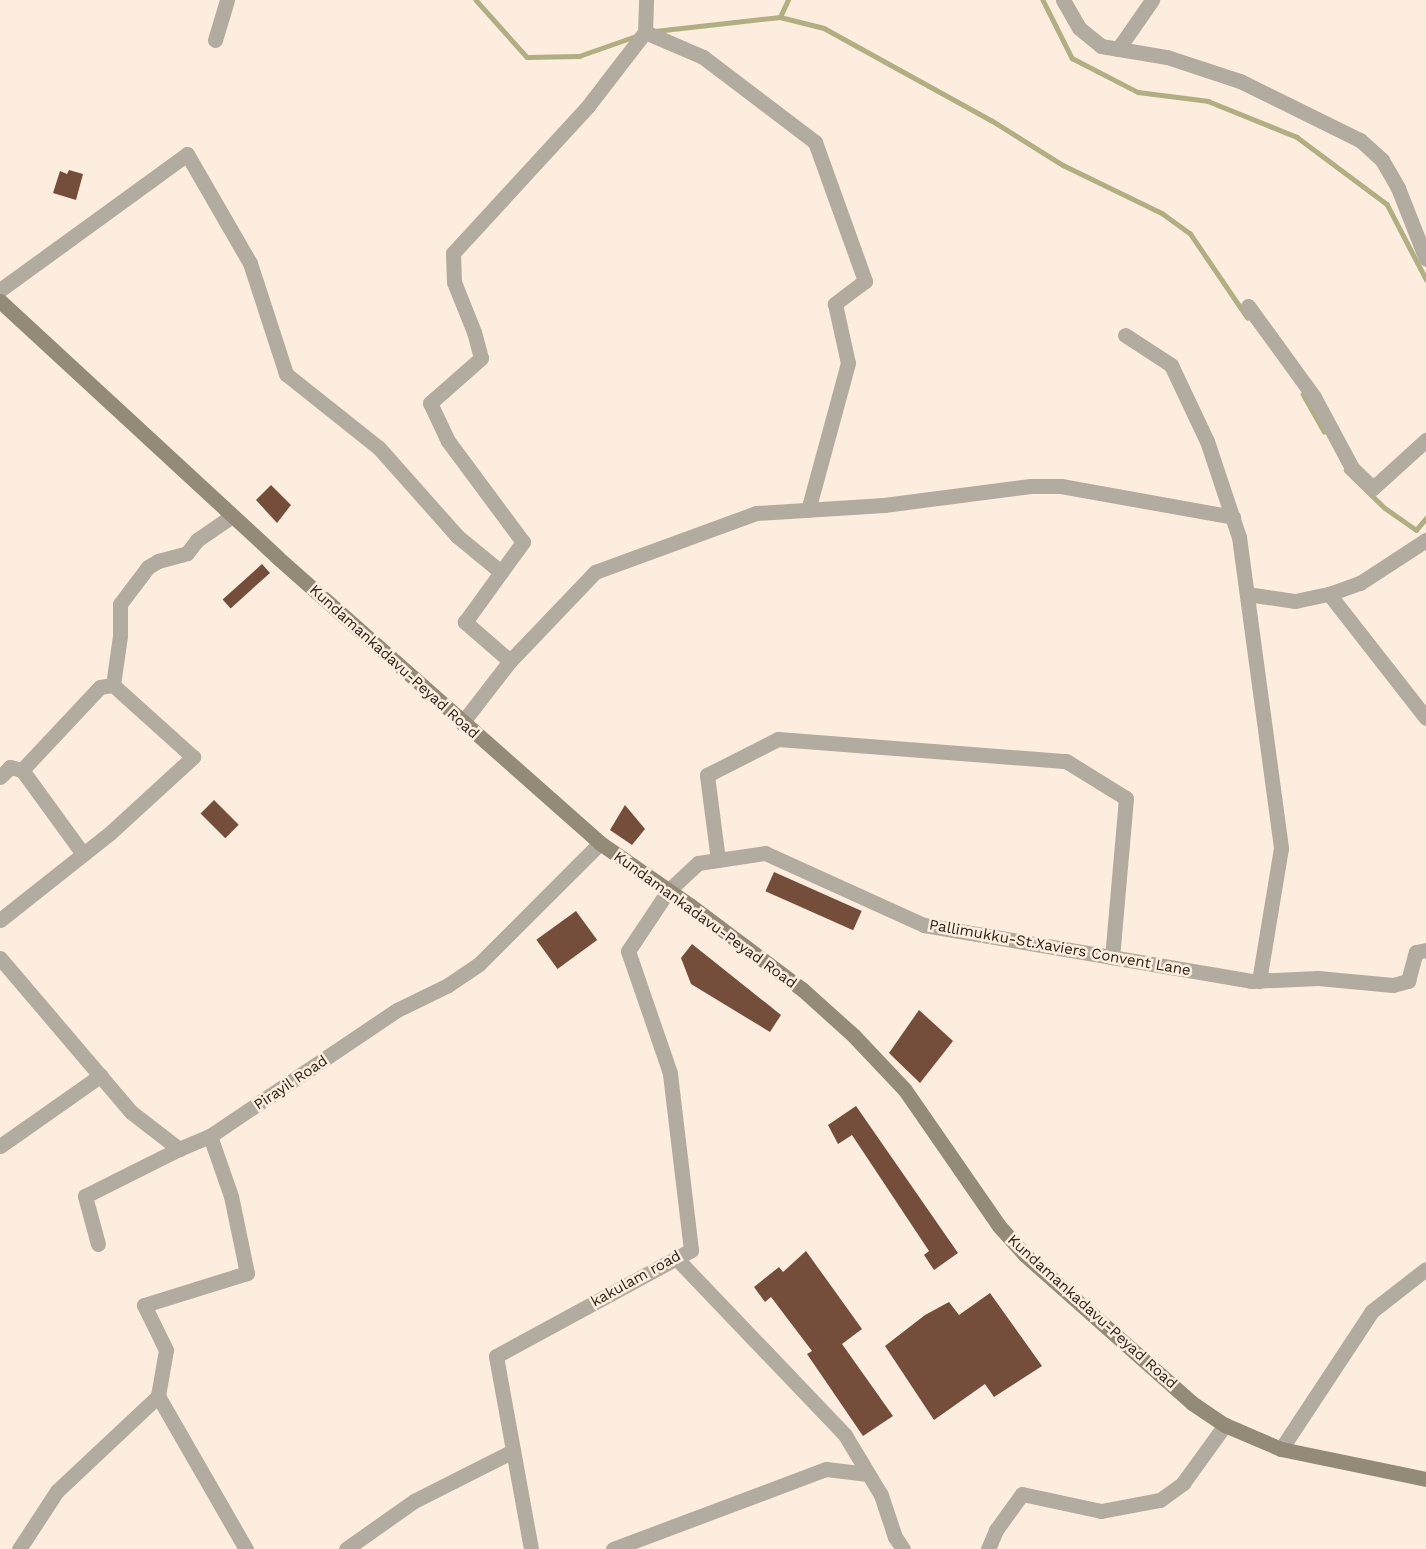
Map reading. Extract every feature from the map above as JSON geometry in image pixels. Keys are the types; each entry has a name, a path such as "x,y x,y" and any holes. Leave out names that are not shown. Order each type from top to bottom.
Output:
{"main road":[{"name":"Kundamankadavu-Peyad Road","path":"0,301 232,516 462,723 600,843 803,990 854,1036 905,1090 999,1226 1025,1254 1192,1403 1225,1424 1281,1449 1426,1479"}],"street":[{"path":"215,40 227,0"},
{"path":"510,660 465,622 523,542 448,441 430,403 481,358 474,332 454,282 453,253 588,106 645,32 646,0"},
{"path":"1063,0 1079,28 1101,46 1166,57 1240,81 1360,140 1382,160 1398,188 1426,259"},
{"path":"1118,49 1152,0"},
{"path":"645,32 703,57 815,142 865,281 836,304 848,363 808,510"},
{"path":"0,290 187,154 250,262 286,374 379,448 457,536 501,572"},
{"path":"1248,306 1314,397 1352,468 1374,488 1426,440"},
{"path":"1125,334 1171,365 1207,441 1239,537 1280,848 1259,981"},
{"path":"462,723 510,660 594,572 756,513 884,505 1031,486 1061,486 1233,518"},
{"path":"113,685 120,636 120,604 148,567 158,560 187,553 197,540 232,516"},
{"path":"1247,594 1295,601 1329,594 1360,583 1426,540"},
{"path":"1329,594 1426,718"},
{"path":"22,770 100,687 113,685"},
{"path":"0,920 83,854 193,757 113,685"},
{"path":"718,860 707,775 778,739 1066,761 1126,798 1112,957"},
{"path":"0,777 10,767 22,770 83,854"},
{"name":"Pirayil Road","path":"98,1244 85,1196 179,1148 210,1136 397,1010 448,985 479,964 600,843"},
{"name":"Pallimukku-St.Xaviers Convent Lane","path":"668,891 698,863 765,853 924,925 1259,981 1318,978 1393,986 1408,981 1416,952 1426,950"},
{"name":"kakulam road","path":"531,1549 496,1356 691,1250 670,1073 628,950 668,891"},
{"path":"0,958 131,1112 179,1148"},
{"path":"0,1146 101,1075"},
{"path":"19,1549 57,1491 158,1396 166,1350 144,1305 247,1273 231,1196 210,1136"},
{"path":"676,1258 845,1435 881,1495 895,1537 903,1549"},
{"path":"1281,1449 1372,1311 1426,1269"},
{"path":"158,1396 246,1549"},
{"path":"988,1549 996,1530 1022,1494 1101,1511 1160,1500 1183,1483 1225,1424"},
{"path":"346,1549 414,1500 513,1452"},
{"path":"613,1549 826,1469 868,1474"}],"building":[{"path":"69,170 83,174 76,200 53,193 60,171 67,174"},
{"path":"271,485 291,505 277,523 256,500"},
{"path":"262,564 270,573 231,608 223,599"},
{"path":"214,800 239,825 225,838 201,813"},
{"path":"625,805 645,829 632,845 610,830"},
{"path":"774,872 862,911 853,930 765,891"},
{"path":"576,911 597,940 558,969 536,940"},
{"path":"692,944 781,1015 770,1032 691,984 681,958"},
{"path":"919,1010 953,1041 920,1083 889,1053"},
{"path":"856,1106 958,1253 934,1270 924,1255 929,1251 852,1135 838,1144 828,1125"},
{"path":"806,1251 862,1329 842,1344 893,1416 863,1436 807,1354 812,1351 771,1297 765,1302 754,1287 779,1267 783,1272"},
{"path":"990,1293 1042,1366 994,1397 985,1384 934,1420 885,1346 925,1315 949,1302 959,1315"}],"waterway":[{"path":"476,0 527,57 579,56 636,36"},
{"path":"780,17 788,0"},
{"path":"1043,0 1072,58 1138,92 1208,101 1297,137 1387,204 1426,279"},
{"path":"655,31 780,17 824,28 991,120 1063,165 1162,213 1190,233 1247,317"},
{"path":"1303,394 1324,431"},
{"path":"1346,470 1385,508 1416,530 1426,518"}]}
